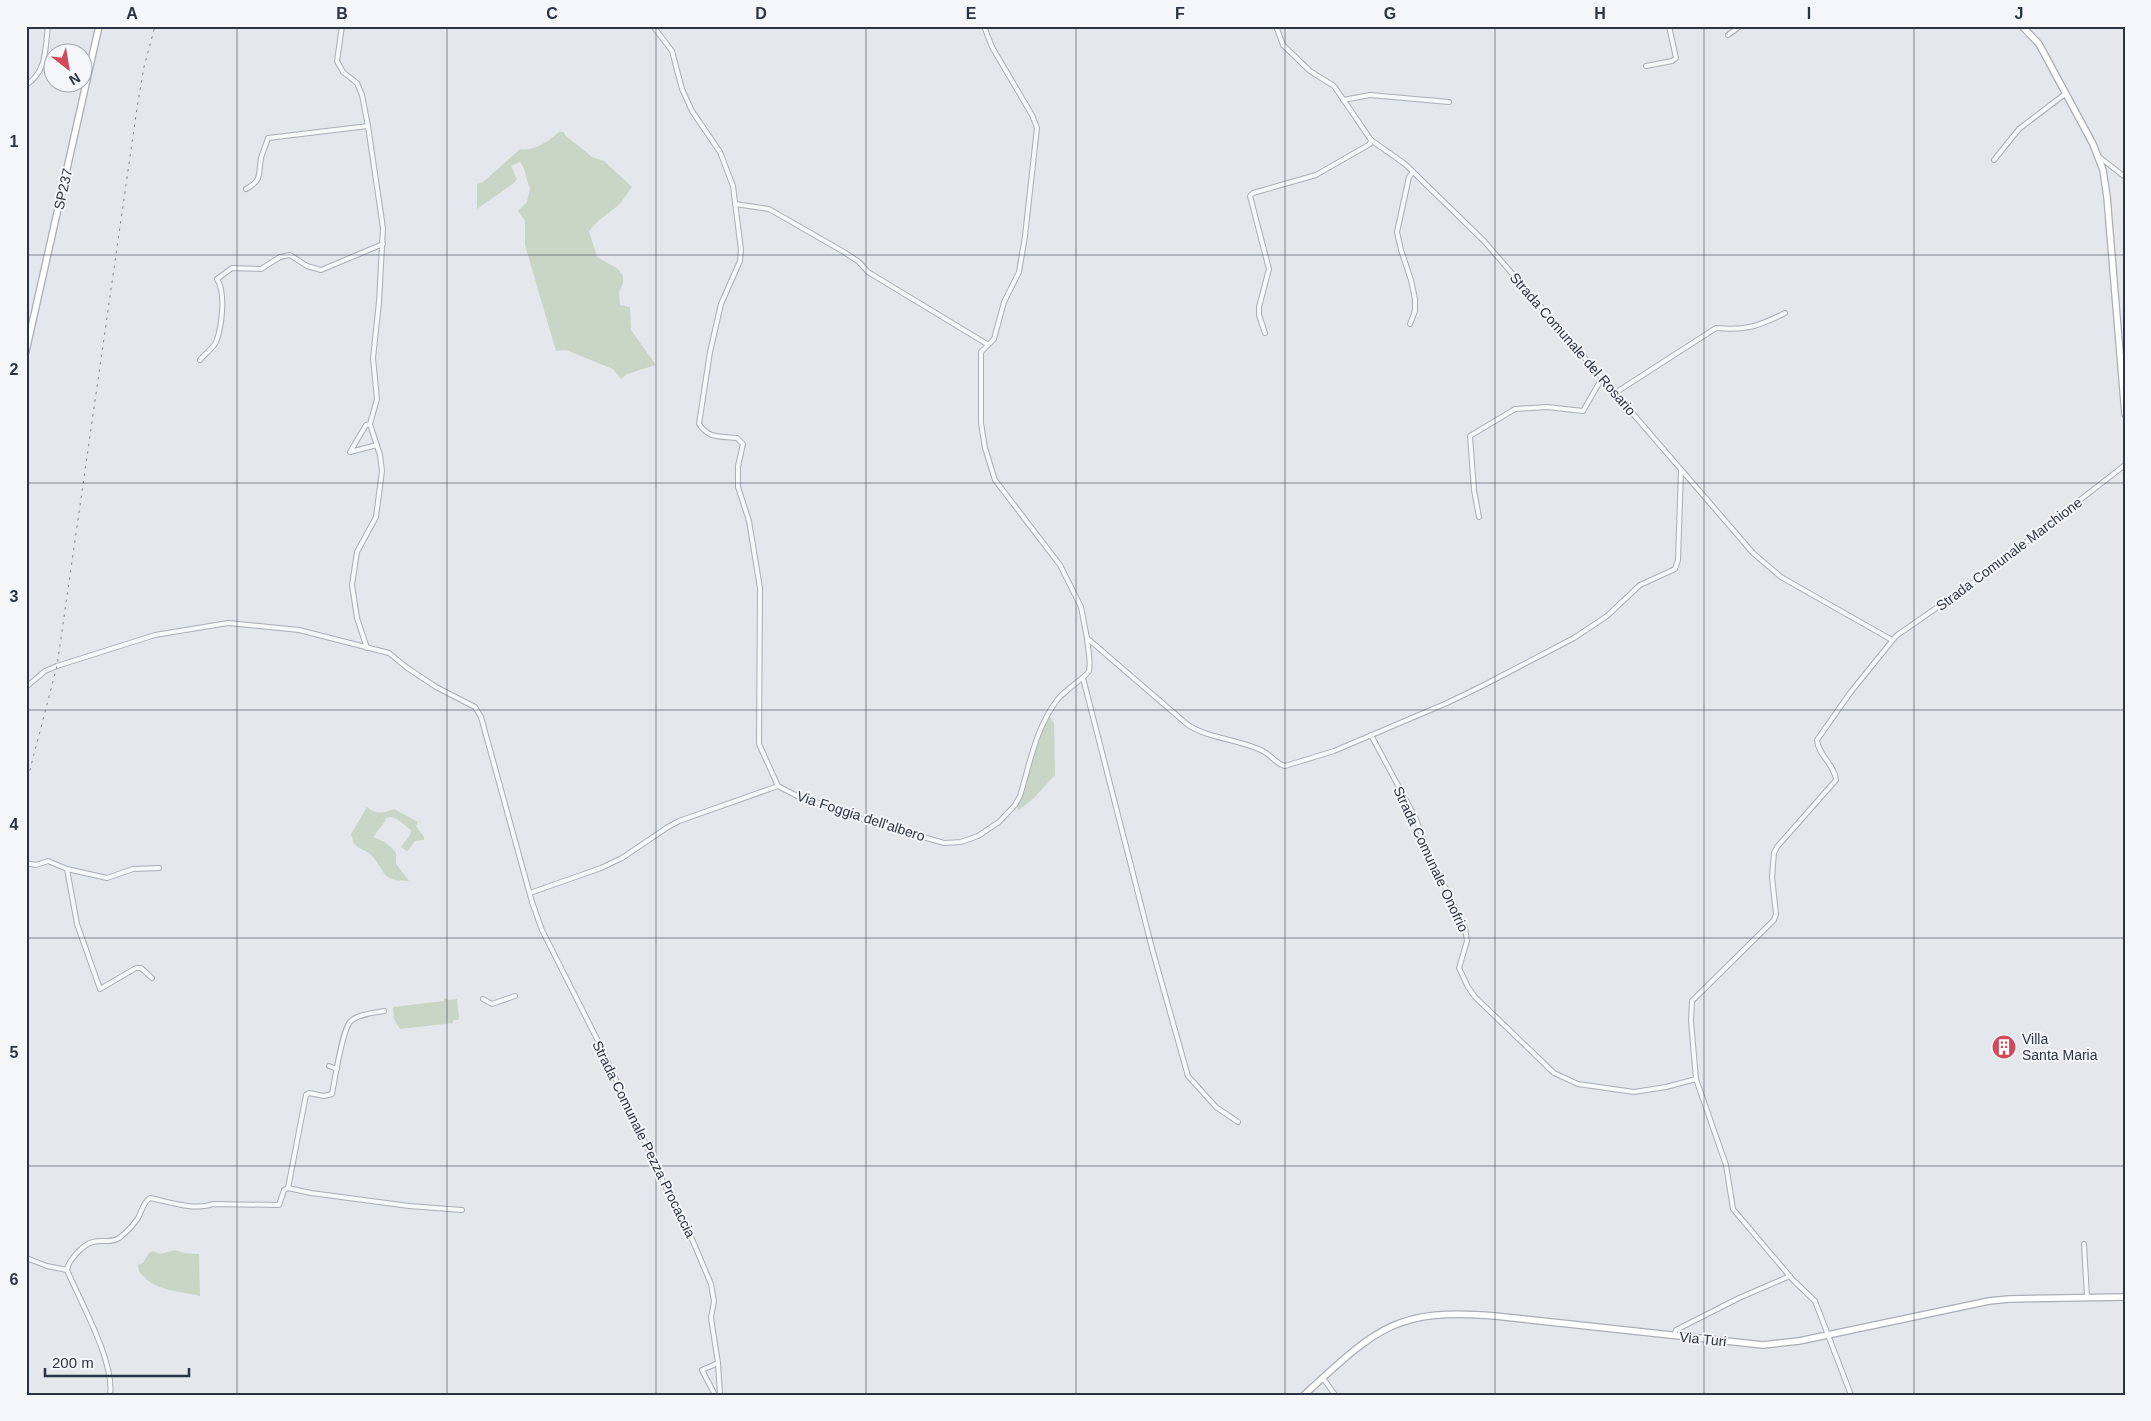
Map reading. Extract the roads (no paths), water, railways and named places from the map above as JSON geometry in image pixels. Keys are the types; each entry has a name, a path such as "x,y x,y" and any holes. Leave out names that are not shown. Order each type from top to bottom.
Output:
{"main road":[{"name":"SP237","path":"26,351 99,26"},
{"path":"2022,26 2039,44 2098,156 2103,170 2107,196 2125,414"},
{"name":"Via Turi","path":"1304,1395 1352,1350 1379,1332 1409,1319 1433,1314 1470,1314 1764,1345 1782,1344 1829,1335 1989,1301 2125,1297"}],"street":[{"path":"26,84 35,79 41,70 48,26"},
{"path":"342,26 337,61 343,72 357,83 368,126 380,202 383,244 373,358 377,399 370,424 377,445 382,471 376,517 357,552 352,585 357,618 368,648"},
{"path":"530,893 601,868 622,858 668,826 679,821 778,786 758,744 760,588 749,521 738,487 738,466 743,444 737,438 711,436 705,433 699,424 710,352 721,304 740,261 741,250 733,186 720,152 692,111 682,89 672,51 653,26"},
{"path":"984,26 992,47 1032,115 1037,128 1025,236 1018,272 1004,302 994,339 981,352 979,362 981,423 985,448 995,480 1060,564 1081,607 1087,638 1089,671 1083,678 1111,791 1188,1076 1216,1107 1238,1122"},
{"name":"Strada Comunale del Rosario","path":"1276,26 1282,45 1310,71 1334,86 1371,140 1405,164 1484,241 1753,553 1781,577 1892,640"},
{"path":"1646,66 1676,58 1669,26"},
{"path":"1728,35 1740,26"},
{"path":"1994,160 2019,130 2065,94"},
{"path":"1344,100 1370,95 1449,102"},
{"path":"246,189 254,185 261,170 261,159 268,138 368,126"},
{"path":"1265,333 1259,315 1259,307 1269,269 1250,198 1251,194 1316,174 1370,144 1371,140"},
{"path":"2098,156 2125,177"},
{"path":"1410,324 1415,311 1415,300 1397,232 1409,177 1413,172"},
{"path":"735,204 769,210 844,252 859,262 868,272 987,344"},
{"path":"200,360 216,343 223,314 220,284 217,279 232,268 261,269 280,257 290,255 307,266 321,270 383,244"},
{"path":"1615,393 1716,328 1729,329 1759,326 1785,313"},
{"path":"1479,517 1474,490 1470,436 1514,410 1547,407 1582,411 1602,378"},
{"path":"370,424 366,424 350,452 377,445"},
{"name":"Strada Comunale Marchione","path":"1696,1079 1690,1012 1692,1001 1774,920 1776,914 1772,877 1776,850 1836,780 1835,773 1818,748 1818,737 1855,685 1892,640 1907,626 1945,603 2006,558 2125,465"},
{"path":"1087,638 1188,725 1205,734 1264,751 1280,765 1292,765 1326,754 1458,698 1566,642 1607,616 1640,585 1674,569 1678,560 1681,470"},
{"name":"Strada Comunale Pezza Procaccia","path":"26,687 45,671 147,638 228,624 299,630 389,653 406,668 436,687 475,707 481,717 542,930 602,1049 665,1186 686,1224 711,1284 714,1301 710,1318 718,1363 720,1395"},
{"name":"Via Foggia dell'albero","path":"778,786 801,798 826,804 886,827 944,843 968,840 992,827 1015,805 1020,796 1039,733 1046,718 1058,699 1078,679 1083,678"},
{"name":"Strada Comunale Onofrio","path":"1371,735 1416,819 1427,850 1465,928 1467,941 1459,968 1465,982 1475,997 1547,1067 1569,1081 1634,1092 1666,1087 1696,1079"},
{"path":"26,863 36,865 48,862 66,870 107,878 134,869 159,868"},
{"path":"66,870 77,924 100,988 136,968 141,968 152,978"},
{"path":"483,999 492,1004 515,996"},
{"path":"110,1395 111,1384 100,1342 67,1270 68,1265 88,1244 93,1242 111,1242 119,1238 138,1218 147,1200 150,1198 196,1206 213,1204 279,1205 284,1190 288,1188 306,1095 309,1092 329,1096 332,1094 349,1023 356,1018 384,1011"},
{"path":"329,1066 337,1069"},
{"path":"1696,1079 1726,1165 1733,1210 1790,1276 1812,1298 1829,1335 1851,1395"},
{"path":"288,1188 311,1193 409,1206 462,1210"},
{"path":"2084,1244 2087,1297"},
{"path":"26,1258 47,1266 67,1270"},
{"path":"1674,1335 1676,1330 1739,1298 1790,1276"},
{"path":"715,1395 702,1370 718,1363"},
{"path":"1323,1378 1335,1395"}],"railway":[{"path":"26,785 57,666 137,108 144,67 155,26"}],"place":[{"name":"Villa Santa Maria","path":"2004,1047"}]}
